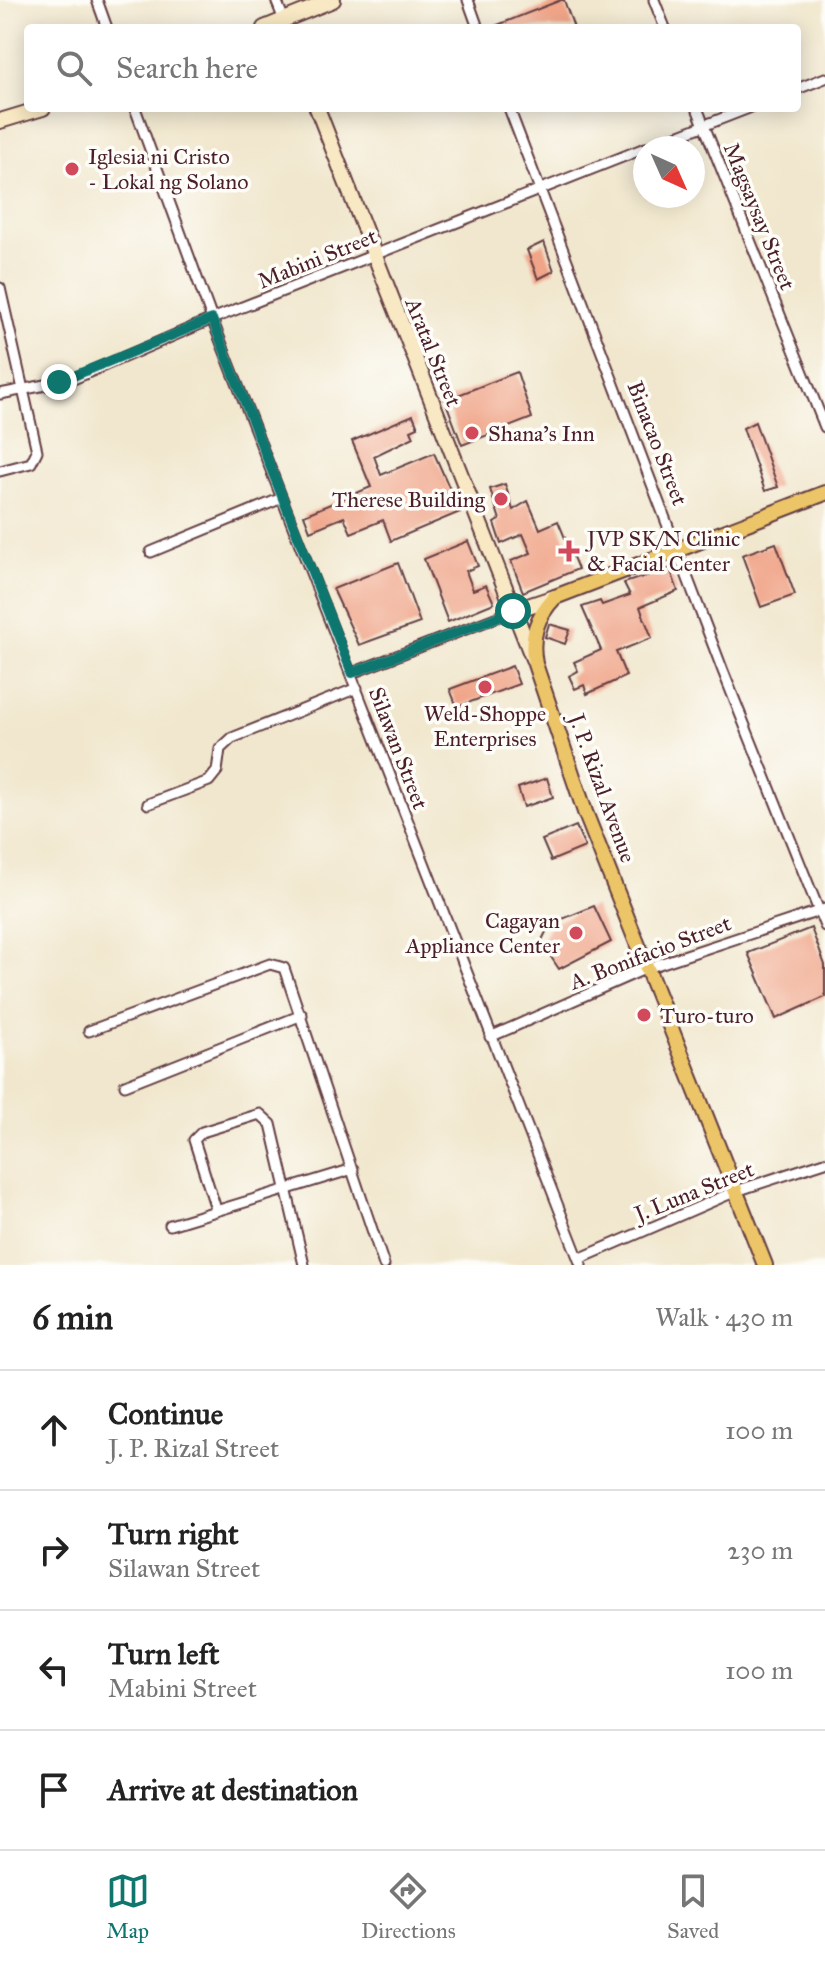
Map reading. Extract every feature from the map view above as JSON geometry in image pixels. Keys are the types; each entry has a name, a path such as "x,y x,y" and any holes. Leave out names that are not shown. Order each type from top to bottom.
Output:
{"main road":[{"path":"555,597 825,493"},
{"name":"J. P. Rizal Avenue","path":"555,597 539,617 534,630 535,664 585,812 765,1265"}],"street":[{"path":"97,0 106,24"},
{"path":"276,0 286,24 333,0"},
{"path":"468,0 477,24"},
{"path":"654,0 663,24"},
{"path":"801,87 825,78"},
{"path":"0,121 30,112"},
{"name":"Silawan Street","path":"136,112 212,319 580,1262"},
{"name":"Aratal Street","path":"318,112 372,255 535,664"},
{"name":"Binacao Street","path":"511,112 680,549 723,671 822,910 825,926"},
{"name":"Magsaysay Street","path":"699,112 825,427"},
{"name":"Mabini Street","path":"676,136 738,112"},
{"name":"Mabini Street","path":"0,394 71,380 212,319 633,153"},
{"path":"0,288 37,451 35,458 26,466 0,471"},
{"path":"151,552 282,498"},
{"path":"352,673 555,597"},
{"path":"148,804 209,781 217,771 220,749 232,738 357,688"},
{"name":"A. Bonifacio Street","path":"490,1037 647,968 822,910"},
{"path":"89,1031 270,964 288,973 384,1265"},
{"path":"125,1085 302,1015"},
{"path":"216,1209 194,1140 202,1132 253,1113 260,1114 271,1124 304,1265"},
{"name":"J. Luna Street","path":"580,1262 736,1191 825,1162"},
{"path":"170,1225 353,1169"}],"building":[{"path":"564,0 573,24 500,24"},
{"path":"544,242 554,271 538,279 527,250"},
{"path":"517,372 532,418 462,445 445,400"},
{"path":"413,415 418,427 411,430 414,437 374,456 381,475 434,453 460,512 391,541 383,520 351,533 344,517 310,531 304,515 371,487 352,441"},
{"path":"755,422 778,487 765,491 743,428"},
{"path":"505,484 513,510 528,501 540,529 558,521 578,569 523,592 511,561 531,553 523,534 501,544 494,523 500,520 490,489"},
{"path":"468,541 478,566 466,571 473,590 486,585 494,603 448,622 424,559"},
{"path":"776,543 795,595 761,607 742,555"},
{"path":"398,563 420,623 359,645 333,589"},
{"path":"670,568 678,591 640,607 652,638 616,652 626,676 587,694 584,685 575,689 569,676 578,671 574,662 601,650 582,607 600,601 602,605 630,595 624,583"},
{"path":"549,624 570,630 565,644 545,637"},
{"name":"Weld-Shoppe Enterprises","path":"512,666 519,684 457,707 450,689"},
{"path":"547,778 553,797 524,807 518,788"},
{"path":"576,826 585,847 551,861 542,840"},
{"name":"Cagayan Appliance Center","path":"594,906 611,942 559,969 541,942 550,924"},
{"path":"811,928 825,965 825,997 776,1019 748,953"}],"place":[{"name":"Iglesia ni Cristo - Lokal ng Solano","path":"72,169"},
{"name":"Shana's Inn","path":"472,433"},
{"name":"Therese Building","path":"501,499"},
{"name":"JVP SK/N Clinic & Facial Center","path":"569,551"},
{"name":"Weld-Shoppe Enterprises","path":"485,687"},
{"name":"Cagayan Appliance Center","path":"576,933"},
{"name":"Turo-turo","path":"644,1015"}],"route":[{"path":"59,382 71,380 212,319 352,673 513,611"}]}
